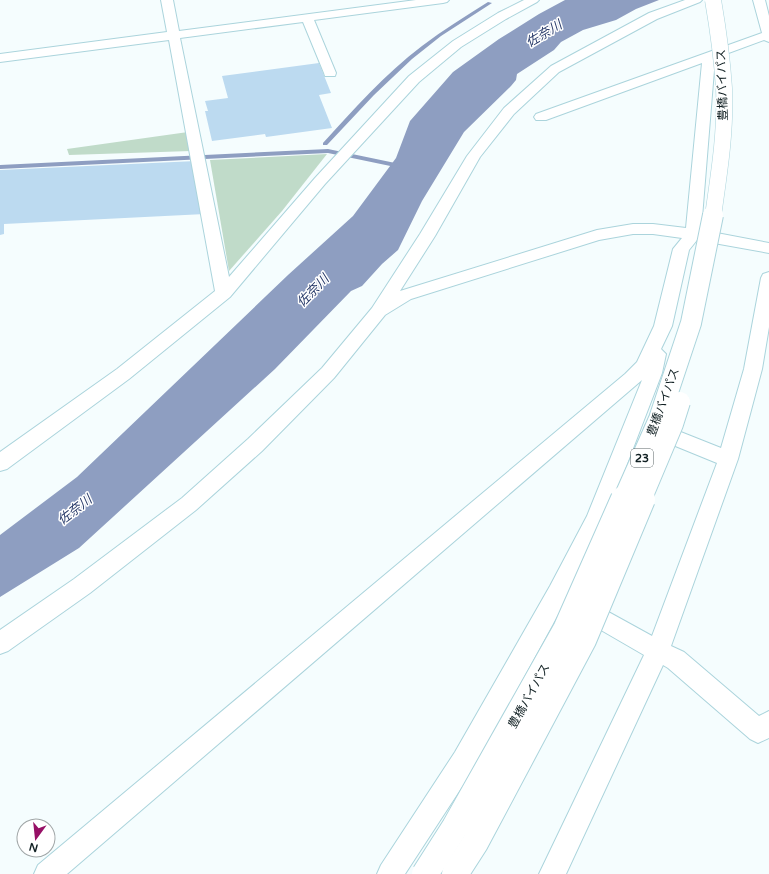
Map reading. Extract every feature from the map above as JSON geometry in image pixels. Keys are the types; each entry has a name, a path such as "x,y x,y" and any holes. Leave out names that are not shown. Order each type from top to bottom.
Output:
{"highway":[{"name":"豊橋バイパス","path":"425,874 456,827 566,630 659,419 691,323 712,224 722,151 724,89 719,33 714,0"},
{"name":"豊橋バイパス","path":"455,874 475,843 583,640 673,424 704,326 724,226 732,153 735,91 730,34 724,0"}],"street":[{"path":"167,0 224,293"},
{"path":"0,58 423,1 443,0"},
{"path":"0,643 82,586 189,504 255,445 328,373 378,312 427,236 474,156 509,111 555,69 653,16 696,0"},
{"path":"541,116 769,35 759,0"},
{"path":"0,463 123,374 224,293 320,181 414,79 456,44 524,2"},
{"path":"307,17 330,73"},
{"path":"390,874 464,761 558,593 596,519 635,422 653,372 681,249 693,234 709,56"},
{"path":"378,312 405,295 597,235 633,229 653,229 693,234 769,248"},
{"path":"552,874 658,651 728,459 753,369 769,278"},
{"path":"46,874 631,380 644,366 663,326"},
{"path":"635,422 728,459"},
{"path":"558,593 676,660 758,731 769,723"}],"green space":[{"path":"188,132 191,151 69,155 67,149"},
{"path":"327,154 282,211 229,271 210,160"}],"water":[{"name":"佐奈川","path":"565,0 659,0 636,9 616,20 583,30 561,42 554,50 517,74 516,80 511,86 464,132 422,201 398,250 382,264 362,286 351,291 275,369 79,548 0,597 0,535 77,477 288,275 353,216 396,158 410,121 453,72 499,39"}],"building":[{"path":"319,63 331,93 319,95 332,128 266,137 265,134 212,141 205,111 208,111 205,101 228,98 222,76"},
{"path":"196,161 205,214 4,224 4,234 0,235 0,170"}],"waterway":[{"path":"325,144 397,69 439,35 490,3"},
{"path":"0,167 328,151 400,166"}]}
